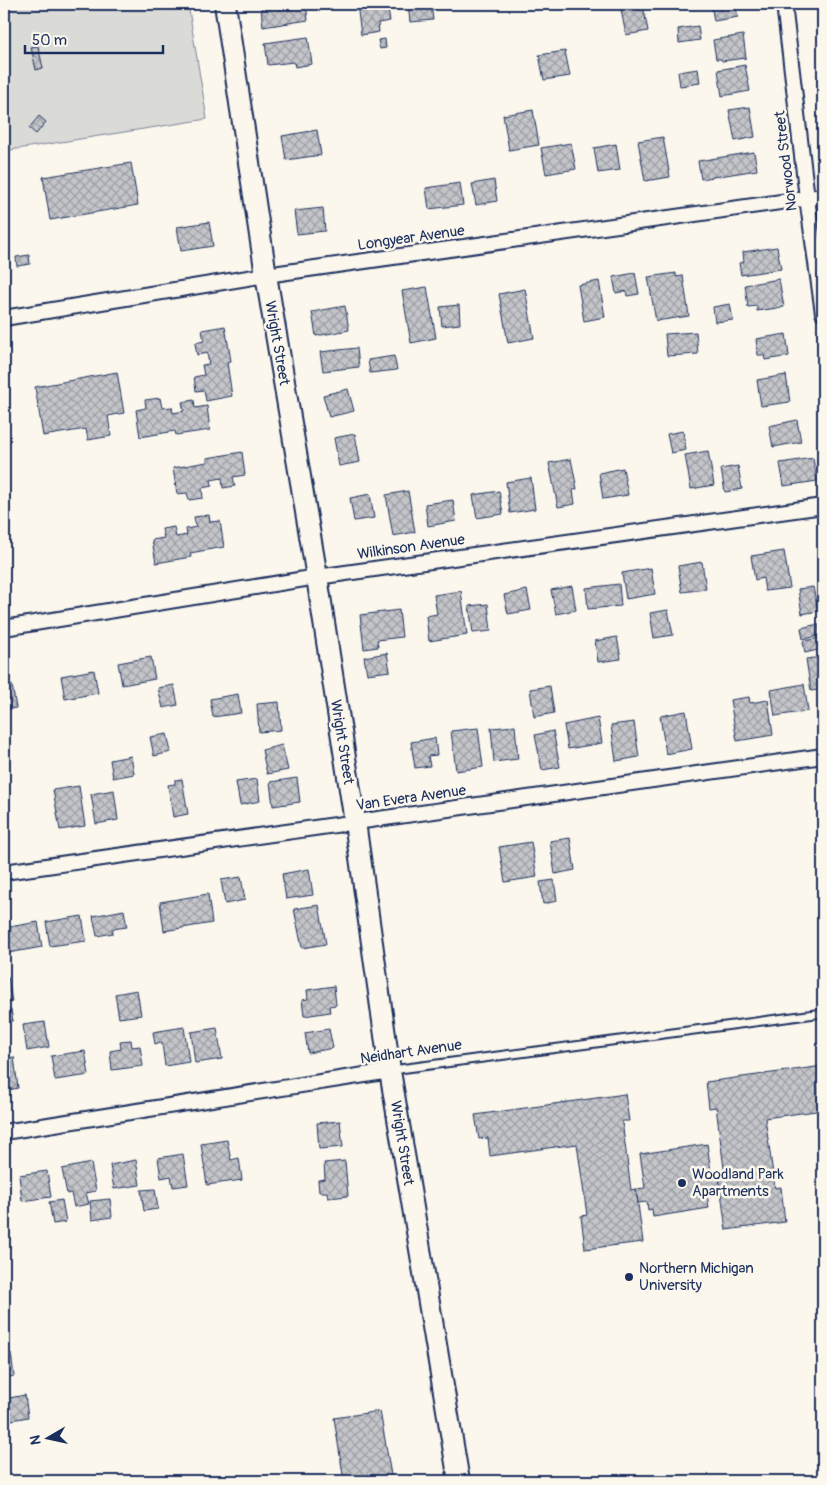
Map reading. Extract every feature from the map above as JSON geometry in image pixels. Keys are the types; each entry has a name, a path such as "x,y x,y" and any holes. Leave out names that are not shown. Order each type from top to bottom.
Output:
{"main road":[{"name":"Wright Street","path":"225,4 266,274 354,822 390,1071 459,1481"}],"street":[{"name":"Norwood Street","path":"784,4 823,313"},
{"name":"Longyear Avenue","path":"4,318 266,274 823,196"},
{"name":"Wilkinson Avenue","path":"4,628 316,577 823,506"},
{"name":"Van Evera Avenue","path":"4,872 823,756"},
{"name":"Neidhart Avenue","path":"4,1132 390,1071"}],"lane":[{"name":"Neidhart Avenue","path":"390,1071 823,1013"}],"shaded area":[{"path":"4,4 188,4 207,119 4,151"}],"building":[{"path":"306,4 308,20 263,27 261,8"},
{"path":"357,4 387,4 390,21 378,23 379,32 361,35"},
{"path":"408,4 431,4 433,20 410,22"},
{"path":"485,4 514,4 485,8"},
{"path":"711,4 735,4 738,17 714,21"},
{"path":"643,5 648,31 626,35 621,10"},
{"path":"698,26 700,40 679,43 678,29"},
{"path":"743,35 746,58 722,61 721,59 716,59 713,40"},
{"path":"308,37 312,64 295,67 294,62 268,65 265,43"},
{"path":"385,39 386,48 380,49 378,40"},
{"path":"38,46 43,68 36,70 31,47"},
{"path":"565,51 570,76 544,80 539,55"},
{"path":"745,65 750,91 722,96 718,70"},
{"path":"698,69 700,83 680,86 678,72"},
{"path":"750,107 755,137 735,141 729,110"},
{"path":"533,110 539,145 509,150 503,115"},
{"path":"39,116 46,122 36,134 29,128"},
{"path":"317,130 321,155 286,160 282,136"},
{"path":"663,137 670,177 645,181 638,141"},
{"path":"571,143 576,169 546,174 541,148"},
{"path":"616,144 620,170 598,173 594,148"},
{"path":"754,152 757,170 701,179 698,161"},
{"path":"131,163 138,205 50,220 43,177"},
{"path":"494,180 497,201 476,205 472,184"},
{"path":"460,183 463,205 429,209 426,188"},
{"path":"323,208 325,231 297,234 294,211"},
{"path":"209,222 213,246 181,251 177,227"},
{"path":"777,247 781,269 741,275 739,263 744,262 743,252"},
{"path":"4,254 9,280 4,281"},
{"path":"29,255 30,264 17,266 16,257"},
{"path":"635,273 639,294 627,296 626,291 616,293 613,277"},
{"path":"676,273 676,277 683,276 689,316 656,321 648,277"},
{"path":"779,279 784,307 757,311 757,306 748,307 745,285"},
{"path":"599,281 605,317 584,321 578,285"},
{"path":"427,287 436,338 411,343 402,291"},
{"path":"525,289 534,338 508,343 499,294"},
{"path":"730,304 733,320 715,322 713,307"},
{"path":"459,305 460,324 442,326 440,307"},
{"path":"345,306 349,330 316,336 312,312"},
{"path":"225,326 231,361 227,362 232,396 206,401 204,390 196,391 194,377 204,375 202,365 209,364 207,353 197,355 195,343 204,341 202,330"},
{"path":"696,332 698,354 667,356 665,334"},
{"path":"786,334 789,356 765,360 764,355 758,355 756,339"},
{"path":"357,348 359,367 323,371 320,352"},
{"path":"394,356 397,370 370,373 368,360"},
{"path":"117,372 124,413 108,416 111,436 88,440 86,429 43,436 35,387"},
{"path":"786,375 790,402 761,406 757,380"},
{"path":"348,389 354,411 329,417 323,395"},
{"path":"160,398 162,408 172,407 173,413 184,411 182,402 194,400 195,408 207,406 210,430 176,435 175,431 140,437 136,410 146,408 145,400"},
{"path":"797,420 801,442 773,447 769,426"},
{"path":"683,431 686,450 671,453 667,434"},
{"path":"355,434 360,462 339,466 334,438"},
{"path":"708,451 714,485 691,489 685,455"},
{"path":"242,452 245,475 233,477 235,486 223,488 222,478 211,480 212,486 202,488 203,498 189,500 187,493 177,494 173,468 207,462 207,458"},
{"path":"813,458 817,481 784,486 780,463"},
{"path":"571,459 577,489 573,490 575,504 558,507 549,463"},
{"path":"738,466 742,489 725,492 721,469"},
{"path":"623,468 628,495 603,499 599,473"},
{"path":"531,478 535,509 510,513 506,482"},
{"path":"408,491 415,532 393,536 386,495"},
{"path":"499,491 503,514 477,518 473,495"},
{"path":"370,494 374,518 354,521 350,498"},
{"path":"453,500 456,521 428,526 425,504"},
{"path":"209,515 210,522 220,521 224,547 190,553 191,557 156,563 152,540 164,538 162,529 174,527 176,537 187,535 186,529 196,527 194,517"},
{"path":"784,551 790,588 765,591 763,578 755,580 751,556"},
{"path":"702,562 706,589 682,592 678,566"},
{"path":"651,568 655,594 626,599 622,573"},
{"path":"619,584 621,606 588,609 586,588"},
{"path":"572,586 576,610 556,614 551,590"},
{"path":"813,587 818,611 802,614 798,589"},
{"path":"527,590 531,610 508,614 504,595"},
{"path":"461,591 467,635 429,641 426,616 437,614 434,595"},
{"path":"488,604 491,631 473,633 469,606"},
{"path":"399,610 402,637 377,640 378,647 364,649 360,615"},
{"path":"668,610 673,635 654,638 650,613"},
{"path":"818,624 820,636 803,639 801,628"},
{"path":"617,637 621,659 598,662 595,641"},
{"path":"820,638 822,649 805,653 803,641"},
{"path":"387,653 390,671 367,674 364,657"},
{"path":"151,657 155,679 122,685 118,663"},
{"path":"823,657 823,689 811,691 806,659"},
{"path":"94,670 98,693 65,699 61,676"},
{"path":"804,684 808,711 775,716 771,690"},
{"path":"12,685 16,708 4,710 4,687"},
{"path":"174,685 178,705 163,708 158,688"},
{"path":"550,686 554,713 534,717 530,689"},
{"path":"238,694 241,713 213,717 210,699"},
{"path":"749,697 750,703 768,700 773,735 737,741 730,700"},
{"path":"279,702 281,730 259,732 257,704"},
{"path":"686,711 692,749 666,754 660,716"},
{"path":"598,718 602,743 568,749 564,725"},
{"path":"634,722 639,757 616,761 611,725"},
{"path":"515,726 518,759 494,762 491,728"},
{"path":"478,728 483,767 456,771 451,731"},
{"path":"553,731 560,767 542,770 535,735"},
{"path":"167,734 171,752 154,756 150,737"},
{"path":"435,738 437,755 428,756 430,766 415,768 411,742"},
{"path":"282,745 288,770 267,774 262,750"},
{"path":"131,756 134,774 113,778 110,760"},
{"path":"297,778 300,802 273,806 270,782"},
{"path":"182,779 188,814 173,817 168,785 175,784 175,780"},
{"path":"257,779 260,801 240,805 236,782"},
{"path":"79,786 85,826 60,830 53,790"},
{"path":"114,790 118,820 96,824 91,794"},
{"path":"4,802 8,835 4,836"},
{"path":"570,838 575,870 555,874 550,841"},
{"path":"531,842 537,877 505,882 499,847"},
{"path":"309,869 313,895 286,899 282,874"},
{"path":"241,877 245,900 225,904 221,880"},
{"path":"554,880 557,901 543,904 540,882"},
{"path":"208,894 212,923 164,931 160,902"},
{"path":"319,905 326,944 302,948 294,909"},
{"path":"124,910 127,927 112,929 113,933 97,936 93,916"},
{"path":"82,916 86,941 50,946 46,922"},
{"path":"38,922 42,947 8,953 4,928"},
{"path":"4,977 8,977 12,1002 4,1003"},
{"path":"334,986 336,1005 329,1006 330,1012 304,1016 302,1000 308,999 307,990"},
{"path":"137,990 141,1015 119,1018 115,994"},
{"path":"11,1010 13,1021 4,1022 4,1011"},
{"path":"45,1022 49,1047 27,1051 23,1025"},
{"path":"184,1027 189,1062 165,1066 162,1043 155,1044 153,1032"},
{"path":"217,1028 222,1059 195,1063 191,1032"},
{"path":"329,1029 333,1048 308,1053 305,1033"},
{"path":"131,1040 132,1047 140,1046 143,1066 112,1070 110,1051 121,1049 120,1041"},
{"path":"85,1051 89,1075 55,1080 51,1056"},
{"path":"14,1057 18,1088 4,1091 4,1059"},
{"path":"823,1066 823,1110 765,1118 775,1188 781,1187 785,1222 726,1230 719,1177 725,1176 716,1107 709,1108 706,1082"},
{"path":"625,1094 629,1121 622,1121 631,1190 636,1189 643,1242 585,1249 581,1216 587,1215 577,1144 490,1156 488,1138 479,1139 475,1115"},
{"path":"340,1121 343,1147 319,1149 317,1123"},
{"path":"227,1140 231,1160 239,1158 242,1180 207,1185 201,1144"},
{"name":"Woodland Park Apartments","path":"707,1144 712,1178 719,1177 721,1190 707,1193 709,1208 653,1217 652,1209 648,1210 647,1202 638,1203 636,1189 645,1188 640,1154"},
{"path":"183,1154 188,1185 173,1187 171,1176 161,1178 158,1158"},
{"path":"136,1160 140,1185 114,1189 110,1165"},
{"path":"345,1161 348,1196 328,1198 327,1192 319,1192 318,1180 325,1179 324,1163"},
{"path":"91,1163 96,1191 86,1193 89,1204 74,1207 71,1193 67,1194 62,1169"},
{"path":"47,1171 51,1197 22,1201 19,1175"},
{"path":"4,1182 8,1203 4,1204"},
{"path":"155,1189 158,1209 144,1211 141,1190"},
{"path":"110,1199 112,1217 92,1220 90,1201"},
{"path":"62,1200 66,1222 53,1224 49,1202"},
{"path":"11,1353 14,1376 4,1378 4,1354"},
{"path":"25,1395 28,1417 6,1421 4,1399"},
{"path":"380,1411 392,1481 344,1481 334,1418"}],"place":[{"name":"Woodland Park Apartments","path":"682,1183"},
{"name":"Northern Michigan University","path":"629,1277"}]}
